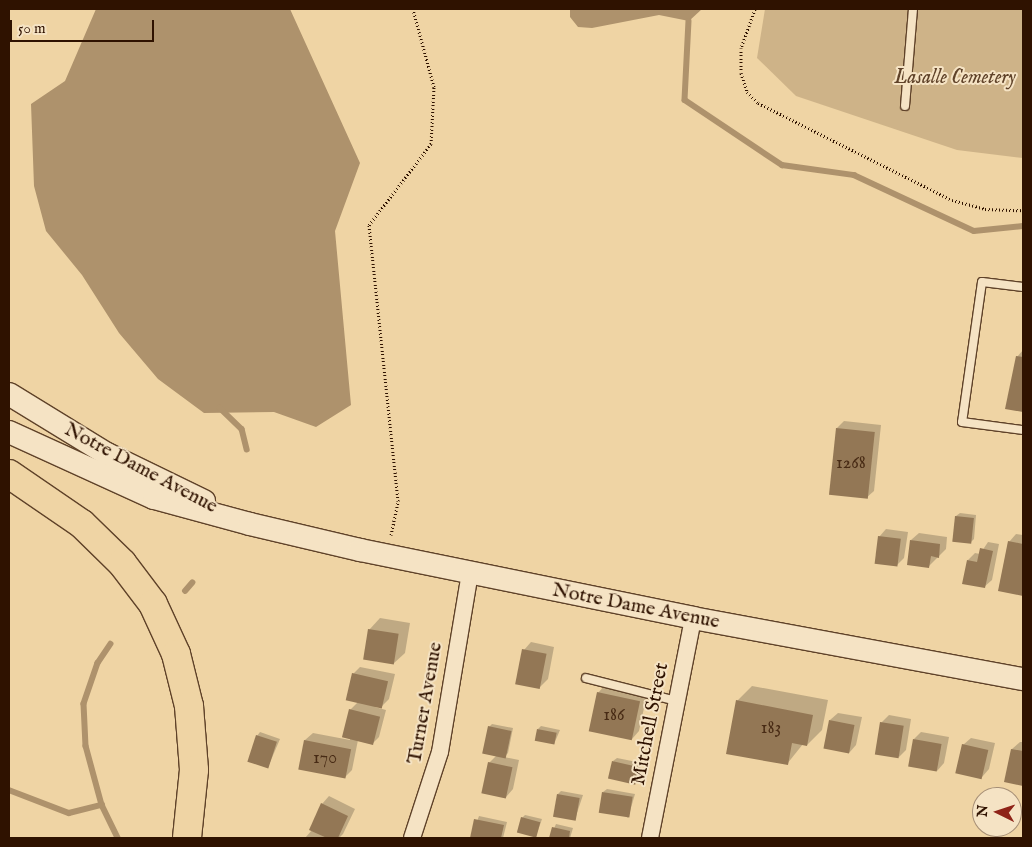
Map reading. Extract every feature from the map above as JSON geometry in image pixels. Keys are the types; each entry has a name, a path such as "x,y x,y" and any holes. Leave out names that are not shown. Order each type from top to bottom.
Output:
{"highway":[{"path":"9,474 82,524 122,563 154,604 176,654 189,706 194,770 187,838"}],"main road":[{"name":"Notre Dame Avenue","path":"9,394 107,454 250,524"},
{"name":"Notre Dame Avenue","path":"9,432 154,498 250,524 387,556 693,618 1023,679"}],"street":[{"name":"Turner Avenue","path":"412,838 440,752 470,573"},
{"name":"Mitchell Street","path":"650,838 693,618"}],"lane":[{"path":"905,106 913,9"},
{"path":"1023,287 982,282 962,422 1023,430"},
{"path":"586,678 676,701"}],"path":[{"path":"387,556 398,501 369,225 432,144 434,87 413,9"},
{"path":"755,9 741,48 741,73 747,92 758,103 952,200 985,209 1023,210"}],"green space":[{"name":"Lasalle Cemetery","path":"765,9 1023,9 1023,158 957,150 796,96 757,58"}],"shaded area":[{"path":"96,9 290,9 360,163 335,231 351,405 316,427 274,412 204,413 158,379 119,333 82,275 46,231 34,186 31,104 65,81"},
{"path":"570,9 702,9 689,21 659,15 592,28 578,27 570,17"}],"building":[{"path":"1016,356 1023,357 1023,412 1005,409"},
{"path":"836,428 875,432 868,499 829,495"},
{"path":"955,516 974,518 971,544 952,542"},
{"path":"878,536 901,539 897,567 875,564"},
{"path":"910,540 940,544 939,558 931,556 929,568 907,565"},
{"path":"1008,541 1023,544 1023,596 998,591"},
{"path":"980,548 993,551 985,588 962,584 967,560 977,562"},
{"path":"368,629 399,634 394,664 363,660"},
{"path":"522,649 547,654 540,689 515,684"},
{"path":"352,673 388,681 382,709 346,700"},
{"path":"597,692 640,701 632,740 589,731"},
{"path":"736,700 813,715 807,746 792,743 788,765 726,754"},
{"path":"349,709 380,717 373,745 342,737"},
{"path":"829,720 855,725 849,753 823,748"},
{"path":"880,722 904,726 899,758 875,755"},
{"path":"488,726 511,731 506,758 482,753"},
{"path":"537,729 557,733 554,745 535,741"},
{"path":"256,735 277,742 268,768 247,762"},
{"path":"913,739 942,744 937,772 908,767"},
{"path":"304,740 351,749 345,779 298,769"},
{"path":"962,744 988,750 982,779 955,773"},
{"path":"1011,749 1023,751 1023,786 1004,782"},
{"path":"612,761 639,767 635,785 608,779"},
{"path":"488,762 512,767 506,798 481,793"},
{"path":"602,792 633,797 629,818 599,813"},
{"path":"557,794 580,798 576,821 553,817"},
{"path":"321,803 348,816 338,838 327,838 309,830"},
{"path":"521,817 540,822 536,838 517,832"},
{"path":"474,819 504,825 501,838 470,838"},
{"path":"552,827 570,831 569,838 549,838"}],"waterway":[{"path":"689,21 685,100 782,165 854,175 974,231 1023,226"},
{"path":"220,408 242,429 247,449"},
{"path":"185,591 192,583"},
{"path":"111,644 98,663 84,704 86,746 102,805 118,838"},
{"path":"9,790 69,813 102,805"}]}
